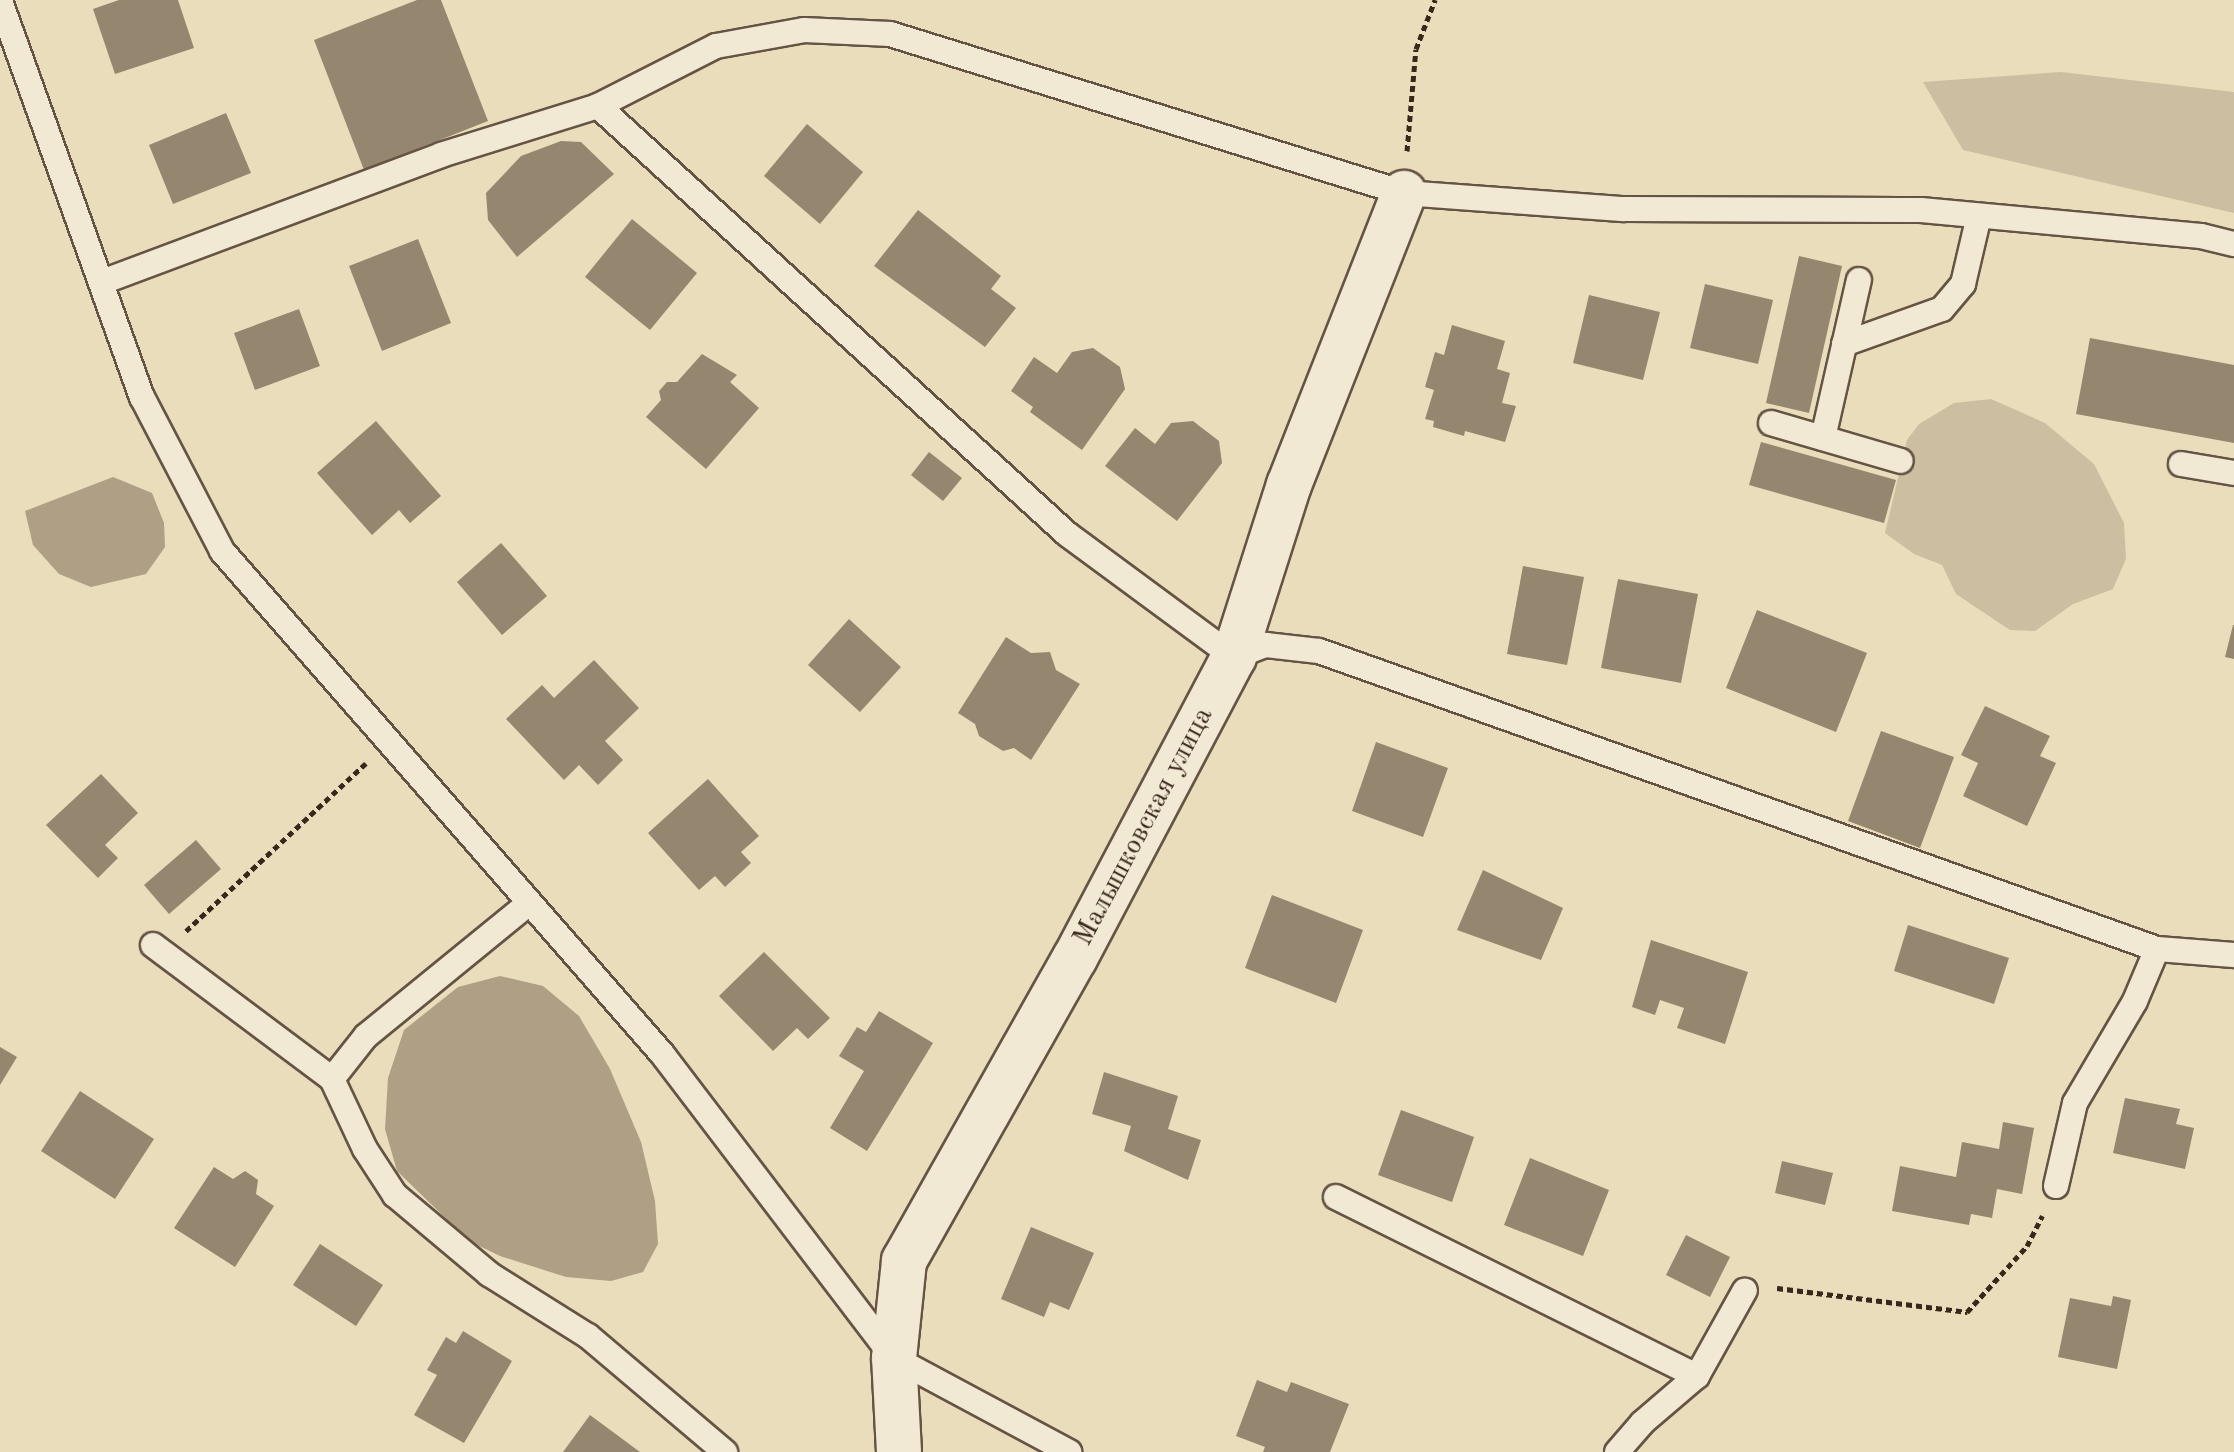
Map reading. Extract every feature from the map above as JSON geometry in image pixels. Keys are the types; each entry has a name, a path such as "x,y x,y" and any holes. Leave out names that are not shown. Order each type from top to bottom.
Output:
{"street":[{"name":"Малышковская улица","path":"899,1452 894,1358 904,1261 1075,958 1234,657 1289,485 1404,193"}],"lane":[{"path":"0,1 142,397 222,551 663,1055 894,1358 1069,1452"},
{"path":"102,282 441,155 598,106 716,46 804,30 890,34 1404,193 1624,209 1921,210 2201,236 2234,244"},
{"path":"598,106 1067,534 1234,657 1266,645 1319,651 2157,949 2234,955"},
{"path":"1844,344 1942,309 1963,284 1979,216"},
{"path":"1823,438 1859,280"},
{"path":"1771,423 1901,461"},
{"path":"2181,464 2234,473"},
{"path":"332,1079 366,1036 529,903"},
{"path":"158,949 332,1079 365,1149 395,1195 489,1274 588,1336 725,1452"},
{"path":"2056,1186 2075,1103 2135,1001 2157,949"},
{"path":"1336,1197 1697,1376"},
{"path":"1617,1452 1642,1423 1697,1376 1745,1290"}],"path":[{"path":"1404,193 1416,49 1435,0"},
{"path":"158,949 387,743"},
{"path":"1745,1290 1790,1287 1967,1312 2027,1246 2056,1186"}],"shaded area":[{"path":"2061,72 2234,92 2234,213 1963,150 1923,82"},
{"path":"1991,399 2045,423 2094,464 2124,523 2126,559 2113,589 2073,604 2035,631 2010,630 1956,594 1942,565 1914,554 1885,533 1907,440 1919,424 1954,403"},
{"path":"113,477 152,493 164,523 165,547 146,574 91,587 59,574 33,545 25,511"},
{"path":"500,976 543,986 579,1016 610,1069 641,1142 655,1201 658,1244 643,1272 611,1281 566,1277 500,1256 469,1241 397,1171 385,1129 388,1078 404,1030 458,987"}],"building":[{"path":"119,0 178,0 194,48 115,74 93,9"},
{"path":"417,0 441,0 488,121 364,170 314,40"},
{"path":"226,113 251,173 173,204 149,145"},
{"path":"807,124 863,172 820,224 764,176"},
{"path":"561,141 581,142 614,174 517,257 488,220 486,193 521,156"},
{"path":"918,210 1001,276 991,289 1016,308 985,347 874,266"},
{"path":"632,219 697,273 650,330 585,277"},
{"path":"418,239 451,323 382,351 349,266"},
{"path":"1799,256 1842,266 1809,413 1766,403"},
{"path":"1705,284 1773,300 1758,364 1690,348"},
{"path":"1589,295 1660,312 1643,380 1573,363"},
{"path":"299,309 320,366 255,390 234,333"},
{"path":"1452,325 1505,341 1497,369 1510,373 1502,403 1516,406 1505,442 1465,431 1464,436 1433,427 1434,421 1425,419 1434,390 1425,387 1435,352 1444,355"},
{"path":"2090,338 2234,365 2234,443 2076,414"},
{"path":"1093,348 1120,367 1125,389 1082,450 1030,412 1033,407 1011,391 1034,357 1057,373 1072,352"},
{"path":"702,354 737,375 730,382 759,408 706,469 646,417 661,400 659,391 667,382 677,382"},
{"path":"376,421 441,496 410,523 399,510 372,535 317,473"},
{"path":"1193,421 1219,441 1222,463 1177,521 1105,466 1135,428 1155,444 1171,423"},
{"path":"1761,442 1896,480 1884,523 1749,485"},
{"path":"929,452 962,478 943,501 911,475"},
{"path":"501,543 547,596 502,635 457,582"},
{"path":"1523,566 1584,577 1567,665 1507,654"},
{"path":"1618,579 1698,594 1681,683 1601,668"},
{"path":"1757,610 1867,653 1836,732 1726,688"},
{"path":"849,619 901,667 860,712 808,665"},
{"path":"2234,625 2234,659 2225,657"},
{"path":"1006,637 1031,653 1050,652 1056,670 1080,684 1031,760 1014,748 1003,751 979,736 975,724 958,713"},
{"path":"594,660 639,708 605,741 623,760 598,785 579,765 564,780 506,719 542,685 554,698"},
{"path":"1985,706 2050,736 2040,756 2056,763 2027,826 1963,796 1978,763 1961,755"},
{"path":"1881,731 1954,757 1920,848 1848,821"},
{"path":"1376,742 1448,768 1423,837 1352,811"},
{"path":"101,774 138,813 105,845 118,858 98,878 46,825"},
{"path":"708,779 759,836 741,852 751,863 725,887 715,876 699,890 648,833"},
{"path":"196,840 221,869 169,914 144,885"},
{"path":"1483,870 1563,908 1541,960 1457,930"},
{"path":"1272,895 1363,930 1336,1003 1245,968"},
{"path":"1908,925 2009,958 1994,1004 1894,971"},
{"path":"1651,940 1748,972 1725,1044 1677,1028 1684,1008 1660,1000 1655,1015 1632,1007"},
{"path":"764,952 830,1018 808,1039 797,1028 773,1051 719,996"},
{"path":"879,1011 933,1043 867,1151 830,1128 864,1071 839,1056 857,1027 866,1032"},
{"path":"0,1047 17,1057 0,1085"},
{"path":"1104,1072 1178,1096 1168,1129 1201,1140 1188,1180 1124,1151 1131,1126 1092,1114"},
{"path":"80,1091 154,1139 115,1199 41,1151"},
{"path":"2125,1098 2180,1109 2176,1124 2194,1128 2185,1169 2113,1153"},
{"path":"1401,1110 1474,1137 1452,1202 1378,1175"},
{"path":"2003,1122 2034,1128 2022,1194 1997,1189 1992,1218 1971,1214 1969,1225 1892,1211 1900,1166 1956,1177 1962,1142 1999,1149"},
{"path":"1530,1158 1609,1190 1583,1256 1504,1225"},
{"path":"1782,1161 1833,1173 1825,1205 1775,1193"},
{"path":"214,1167 233,1179 245,1171 258,1180 256,1194 274,1206 235,1267 174,1228"},
{"path":"1031,1227 1094,1253 1069,1310 1050,1302 1044,1317 1001,1299"},
{"path":"1686,1235 1730,1257 1710,1297 1666,1275"},
{"path":"320,1244 383,1285 356,1326 293,1285"},
{"path":"2113,1296 2131,1300 2117,1369 2058,1357 2070,1298 2111,1306"},
{"path":"463,1331 512,1361 464,1443 414,1415 437,1375 427,1370 446,1337 456,1343"},
{"path":"1257,1380 1287,1392 1291,1382 1349,1404 1330,1452 1263,1452 1265,1447 1236,1436"},
{"path":"590,1415 640,1452 563,1452"}]}
